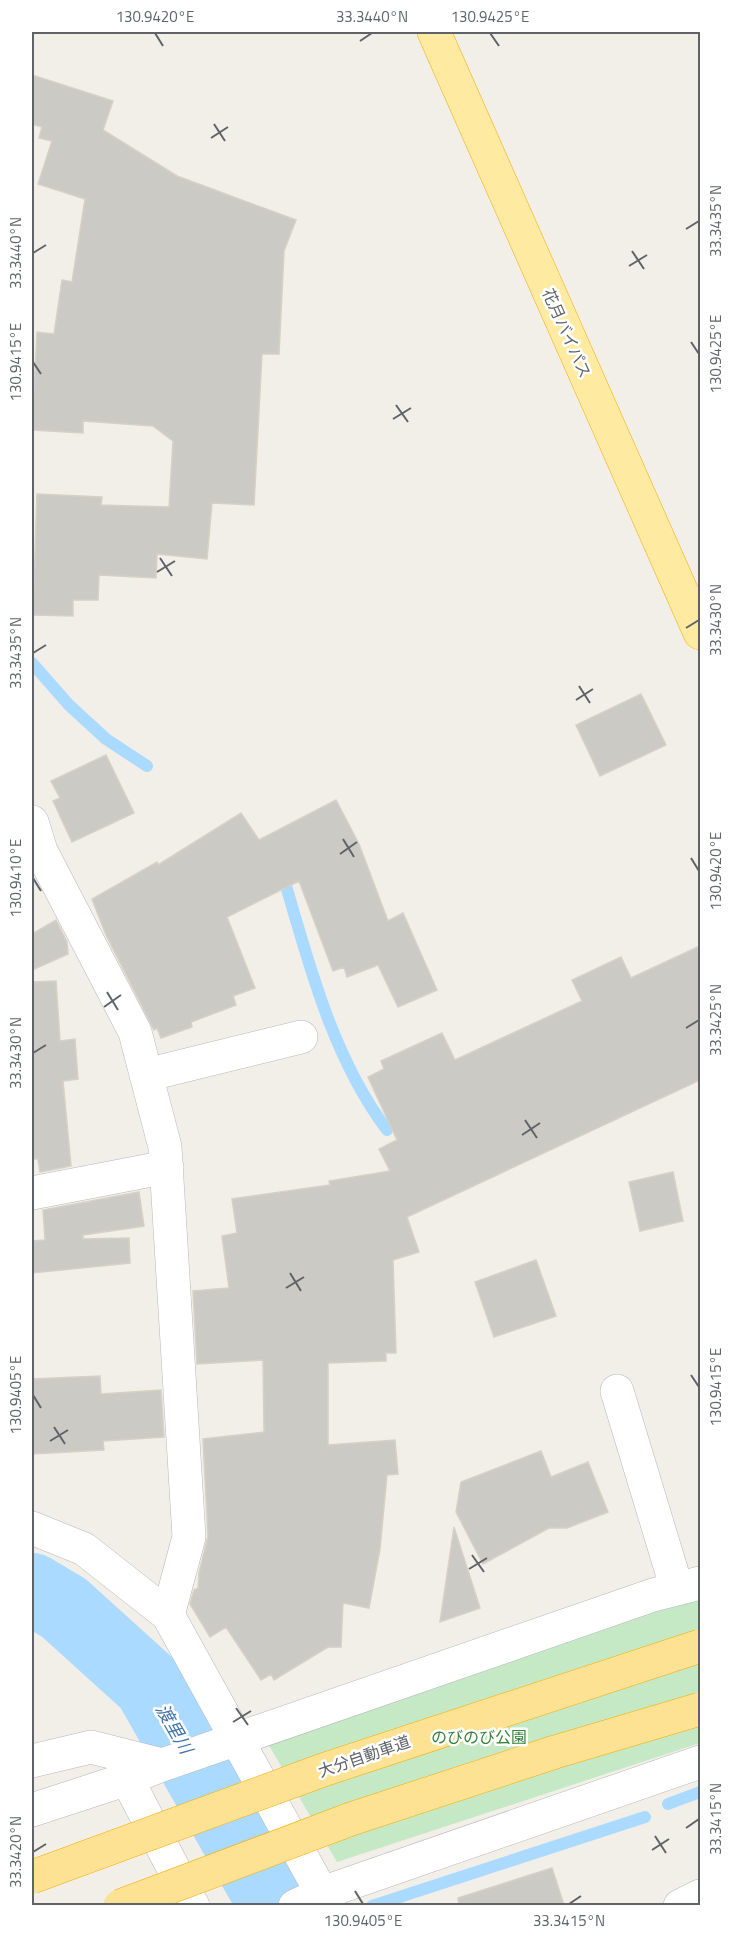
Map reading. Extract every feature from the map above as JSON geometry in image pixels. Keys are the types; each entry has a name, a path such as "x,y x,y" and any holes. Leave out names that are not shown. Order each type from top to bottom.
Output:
{"highway":[{"name":"花月バイパス","path":"434,32 700,633"},
{"name":"大分自動車道","path":"32,1877 323,1770 700,1646"},
{"path":"120,1905 351,1818 555,1752 700,1709"}],"street":[{"path":"32,822 41,851 135,1032 165,1147 189,1537 168,1615"},
{"path":"146,1075 301,1037"},
{"path":"32,1193 166,1167"},
{"path":"32,1810 689,1586 617,1390"},
{"path":"32,1528 84,1549 168,1615 231,1742 316,1900 700,1762"},
{"path":"32,1761 91,1747 165,1764"},
{"path":"127,1779 193,1905"},
{"path":"680,1905 700,1896"}],"green space":[{"name":"のびのび公園","path":"700,1597 700,1743 337,1862 260,1730"}],"building":[{"path":"32,75 113,101 103,130 177,176 296,220 284,251 279,354 262,354 254,505 212,503 207,559 157,554 156,578 99,575 98,600 73,600 73,616 33,615 37,494 102,497 101,505 169,507 173,441 153,426 83,421 83,433 32,430 37,332 54,334 62,280 72,282 85,199 38,184 52,141 39,138 42,127 32,124"},
{"path":"641,694 666,745 600,776 576,725"},
{"path":"106,755 134,813 72,842 53,801 60,798 51,781"},
{"path":"336,800 359,844 388,921 403,913 437,990 398,1007 378,965 347,977 344,967 333,971 299,881 227,917 255,988 233,996 236,1005 191,1022 192,1027 161,1038 157,1028 154,1030 106,935 92,899 157,862 158,865 241,813 259,840"},
{"path":"56,920 67,942 68,954 32,970 32,934"},
{"path":"700,946 700,1080 407,1217 419,1252 393,1260 396,1353 386,1353 386,1361 328,1363 328,1445 395,1440 398,1474 387,1475 380,1549 369,1608 343,1603 341,1647 328,1647 274,1680 271,1674 261,1680 226,1627 210,1637 190,1604 194,1590 198,1588 199,1573 208,1536 203,1439 264,1432 263,1360 197,1364 193,1291 229,1288 222,1236 237,1233 232,1199 330,1185 329,1181 390,1171 379,1149 397,1140 368,1077 384,1069 381,1061 442,1033 455,1060 582,1001 572,980 621,957 631,978"},
{"path":"56,981 60,1041 75,1039 78,1079 63,1081 71,1166 40,1172 38,1159 32,1159 32,982"},
{"path":"673,1172 683,1221 640,1231 629,1182"},
{"path":"139,1192 144,1226 83,1235 83,1239 129,1238 130,1263 32,1273 32,1241 45,1240 43,1210"},
{"path":"536,1260 556,1316 494,1337 475,1282"},
{"path":"100,1376 101,1394 161,1390 164,1437 103,1441 104,1450 32,1454 32,1379"},
{"path":"541,1451 551,1477 588,1462 608,1512 567,1528 549,1528 483,1564 456,1512 461,1482"},
{"path":"454,1527 480,1608 440,1622"},
{"path":"552,1868 564,1905 459,1905 458,1898"}],"waterway":[{"path":"32,663 69,705 106,739 147,766"},
{"path":"282,872 312,973 336,1039 367,1101 387,1130"},
{"name":"渡里川","path":"32,1589 64,1608 149,1685 275,1906"},
{"path":"668,1804 700,1792"},
{"path":"372,1906 645,1817"}]}
